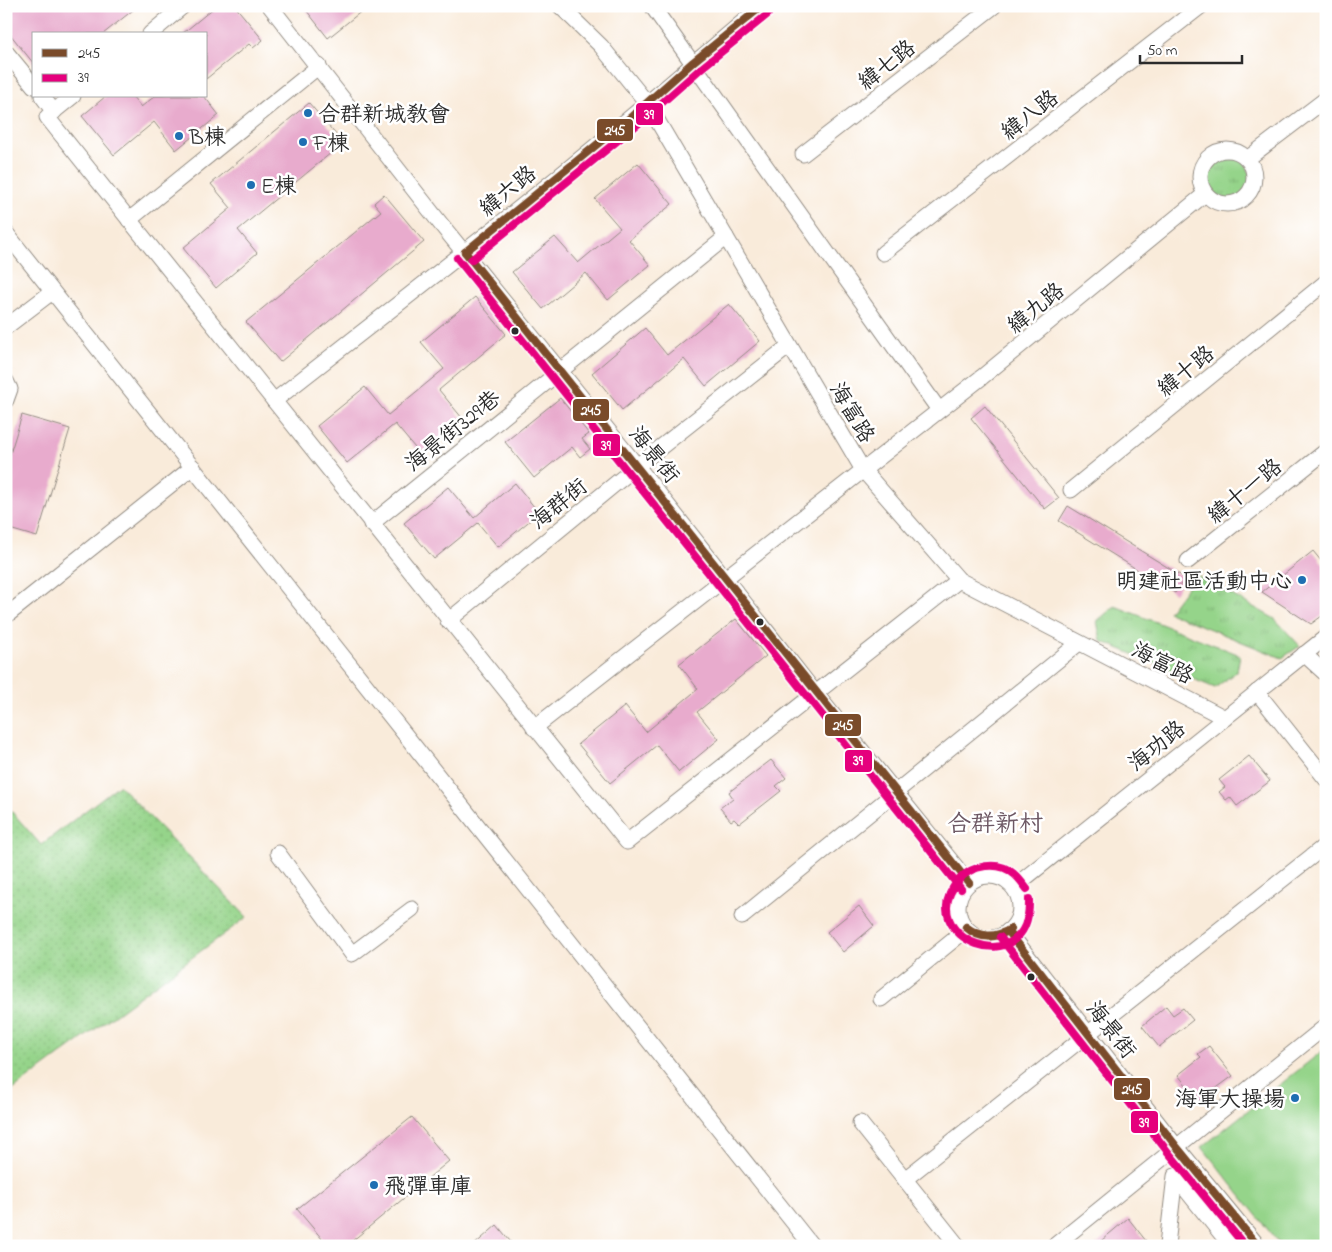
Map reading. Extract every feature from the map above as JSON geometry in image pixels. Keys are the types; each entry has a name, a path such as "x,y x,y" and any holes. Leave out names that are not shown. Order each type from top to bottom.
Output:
{"street":[{"path":"152,32 183,6"},
{"name":"海景街","path":"270,6 638,466 816,694 969,883"},
{"name":"海富路","path":"560,6 601,46 647,103 863,470 959,580 1079,644 1225,718"},
{"path":"652,6 939,410"},
{"name":"緯六路","path":"274,401 465,252 762,6"},
{"name":"緯七路","path":"803,154 994,6"},
{"name":"緯八路","path":"883,253 1201,6"},
{"path":"6,52 32,84"},
{"path":"129,220 319,66"},
{"path":"43,98 50,114 129,220 627,842 959,580"},
{"path":"50,114 70,98"},
{"path":"1247,159 1326,99"},
{"path":"1233,150 1247,159 1254,174 1254,183 1245,198 1229,205 1220,204 1205,194 1201,187 1201,170 1210,156 1217,152 1233,150"},
{"name":"緯九路","path":"534,728 939,410 1205,194"},
{"path":"6,233 812,1246"},
{"name":"海景街329巷","path":"372,524 560,369 726,237"},
{"name":"緯十路","path":"1071,490 1326,282"},
{"path":"6,327 52,292"},
{"name":"海群街","path":"448,620 789,346"},
{"path":"6,381 10,389 6,400"},
{"name":"緯十一路","path":"1188,561 1326,451"},
{"path":"6,616 193,467"},
{"name":"海功路","path":"1014,886 1326,637"},
{"path":"742,917 1079,644"},
{"path":"1304,654 1326,674"},
{"path":"1257,692 1326,779"},
{"path":"905,1179 1326,845"},
{"path":"278,853 352,954 412,909"},
{"path":"988,875 997,876 1014,886 1019,895 1020,915 1008,931 992,938 983,937 967,929 958,910 963,890 969,883 988,875"},
{"path":"881,999 967,929"},
{"name":"海景街","path":"1008,931 1176,1146 1258,1246"},
{"path":"1054,1246 1326,1026"},
{"path":"860,1123 958,1246"},
{"path":"1169,1246 1167,1245 1175,1176 1231,1246"}],"green space":[{"path":"1222,155 1232,155 1246,165 1250,178 1246,191 1240,197 1232,201 1222,201 1208,191 1204,183 1204,173 1214,159"},
{"path":"1196,575 1275,619 1300,646 1282,658 1168,612"},
{"path":"1115,606 1240,655 1237,671 1215,688 1101,641 1097,621"},
{"path":"119,785 247,917 6,1095 6,805 41,845"},
{"name":"海軍大操場","path":"1326,1048 1326,1246 1281,1246 1202,1147"}],"building":[{"path":"6,6 138,6 106,32 32,32 32,62 6,29"},
{"path":"216,6 235,6 263,40 253,48 249,44 208,77 208,32 184,32"},
{"path":"303,6 368,6 328,38"},
{"path":"104,98 134,98 141,107 152,98 206,98 219,115 176,150 154,122 114,155 82,116"},
{"path":"309,103 343,143 238,230 257,253 216,288 183,248 231,208 211,184"},
{"path":"638,163 672,204 629,240 650,265 608,300 586,273 543,309 512,272 555,237 578,263 620,228 595,199"},
{"path":"384,194 424,242 280,362 246,322 381,211 374,203"},
{"path":"475,297 506,334 439,390 463,419 420,454 395,424 347,463 317,426 365,387 388,415 444,369 421,342"},
{"path":"729,304 760,341 706,386 684,359 622,410 592,373 645,328 667,355"},
{"path":"560,398 589,434 582,439 590,449 580,457 572,447 534,478 505,442"},
{"path":"985,406 1059,498 1045,509 971,418"},
{"path":"22,415 70,429 37,537 6,528 6,467"},
{"path":"515,483 539,513 498,547 478,523 434,559 404,523 448,487 474,518"},
{"path":"1068,506 1185,578 1175,593 1059,521"},
{"name":"明建社區活動中心","path":"1313,551 1326,567 1326,613 1311,624 1262,592"},
{"path":"736,619 766,656 697,712 719,739 679,772 657,745 610,783 578,744 625,706 646,732 698,689 679,664"},
{"path":"1249,756 1270,781 1237,806 1230,797 1226,800 1219,792 1225,787 1219,780"},
{"path":"771,760 786,778 776,786 781,791 739,824 734,819 731,821 720,808 733,798 729,792"},
{"path":"859,906 874,926 843,952 827,932"},
{"path":"1166,1006 1173,1015 1183,1008 1193,1020 1159,1047 1142,1026"},
{"path":"1209,1046 1233,1076 1199,1101 1178,1075 1201,1057 1198,1054"},
{"name":"飛彈車庫","path":"412,1117 449,1161 346,1246 328,1246 297,1209"},
{"path":"1128,1218 1150,1246 1095,1246"},
{"path":"497,1225 514,1246 473,1246"}],"transit line":[{"name":"245","path":"465,252 632,116 693,62 762,6"},
{"name":"39","path":"471,260 638,124 699,70 768,14"},
{"name":"245","path":"465,252 969,883"},
{"name":"39","path":"457,258 961,889"},
{"name":"39","path":"1027,889 1018,877 1008,870 993,866 978,868 964,875 959,880 948,901 949,919 960,934 976,944 995,947 1012,941 1025,926 1029,899"},
{"name":"245","path":"966,927 988,936 1011,929"},
{"name":"245","path":"966,927 977,934 988,937 1000,935 1011,929"},
{"name":"245","path":"1008,931 1176,1146 1258,1246"},
{"name":"39","path":"1000,937 1168,1152 1245,1246"}],"place":[{"name":"合群新城教會","path":"308,113"},
{"name":"B棟","path":"179,136"},
{"name":"F棟","path":"303,142"},
{"name":"E棟","path":"251,185"},
{"name":"明建社區活動中心","path":"1302,580"},
{"name":"海軍大操場","path":"1295,1098"},
{"name":"飛彈車庫","path":"374,1185"}],"district":[{"name":"合群新村","path":"995,823"}]}
